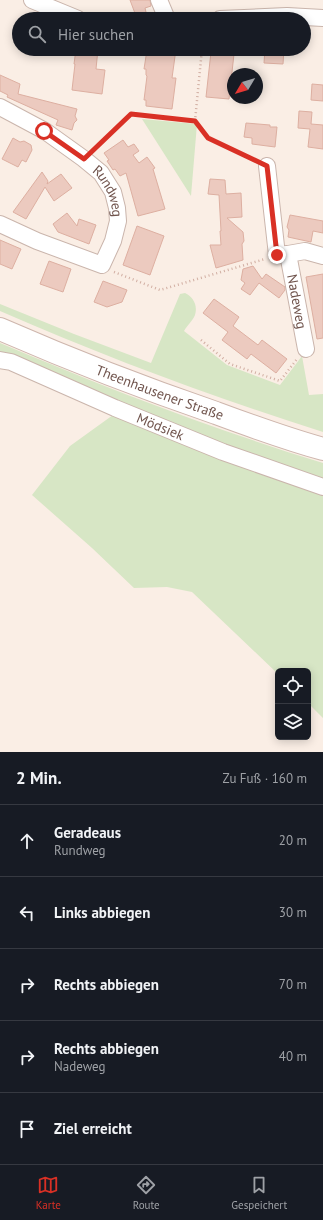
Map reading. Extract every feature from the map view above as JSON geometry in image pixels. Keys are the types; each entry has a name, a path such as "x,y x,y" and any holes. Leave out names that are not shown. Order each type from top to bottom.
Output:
{"main road":[{"name":"Theenhausener Straße","path":"0,329 149,390 294,441 323,449"}],"street":[{"path":"32,0 61,12"},
{"path":"159,0 164,12"},
{"path":"311,17 323,18"},
{"name":"Rundweg","path":"0,107 44,131 101,173 113,192 118,221 113,240 102,265"},
{"name":"Nadeweg","path":"267,166 283,255 306,349"},
{"path":"0,224 37,241 102,265"},
{"name":"Nadeweg","path":"283,255 305,251 323,256"},
{"name":"Mödsiek","path":"0,360 11,362 115,408 223,452 323,487"}],"path":[{"path":"201,56 195,121 208,138 267,166"},
{"path":"84,159 131,114 195,121"},
{"path":"102,265 108,270 160,290 283,255"},
{"path":"201,340 230,364 280,381 303,350 306,349"}],"green space":[{"path":"142,119 197,124 191,196"},
{"path":"185,293 194,302 196,311 194,317 184,331 227,365 280,385 302,356 309,395 323,394 323,432 160,376 0,311 0,304 151,363 180,294"},
{"path":"0,343 160,407 323,463 323,481 244,453 14,358 0,352"},
{"path":"113,415 221,459 323,495 323,718 311,706 311,668 275,668 275,671 192,592 167,587 134,588 92,548 32,495 70,446"}],"building":[{"path":"130,0 150,0 151,6 145,8 146,12 134,12"},
{"path":"75,56 97,56 96,69 105,70 102,94 72,90"},
{"path":"146,56 175,56 172,78 176,78 172,109 146,106 146,100 144,100 147,76 146,69 144,69"},
{"path":"211,56 234,56 232,68 227,68 227,99 206,97"},
{"path":"264,56 284,56 283,64 264,63"},
{"path":"0,75 20,84 18,94 77,109 75,116 77,120 74,123 72,130 56,125 58,120 7,97 8,95 0,91"},
{"path":"312,84 323,85 323,101 311,100"},
{"path":"299,111 312,112 311,124 323,125 323,149 308,147 310,129 298,128"},
{"path":"246,123 277,127 275,147 252,144 252,138 244,137"},
{"path":"13,138 31,145 32,150 26,162 22,160 18,167 2,159"},
{"path":"123,140 128,147 134,144 139,151 133,155 139,163 147,157 155,168 153,169 165,209 138,216 126,173 120,176 115,169 113,170 104,153"},
{"path":"42,172 48,181 47,184 61,174 72,188 54,201 45,187 26,219 13,212"},
{"path":"210,179 225,180 226,194 241,193 242,217 227,218 243,232 243,260 216,268 210,245 221,245 219,195 208,194"},
{"path":"67,213 77,226 79,219 96,225 89,244 58,232 53,224"},
{"path":"290,215 323,221 323,233 313,231 311,242 288,237 289,230 287,227"},
{"path":"137,226 164,236 150,275 123,265"},
{"path":"0,240 21,249 12,269 0,264"},
{"path":"49,261 71,269 63,292 40,284"},
{"path":"253,266 262,279 266,274 285,287 285,290 279,298 259,283 250,295 241,289 245,283 241,280 243,269"},
{"path":"323,274 323,338 317,339 306,277"},
{"path":"103,281 127,290 122,302 107,307 94,302"},
{"path":"214,299 239,317 233,326 258,345 262,340 287,359 276,373 251,354 247,359 222,340 228,332 203,313"}],"route":[{"path":"44,131 84,159 131,114 195,121 208,138 267,166 277,255"}]}
